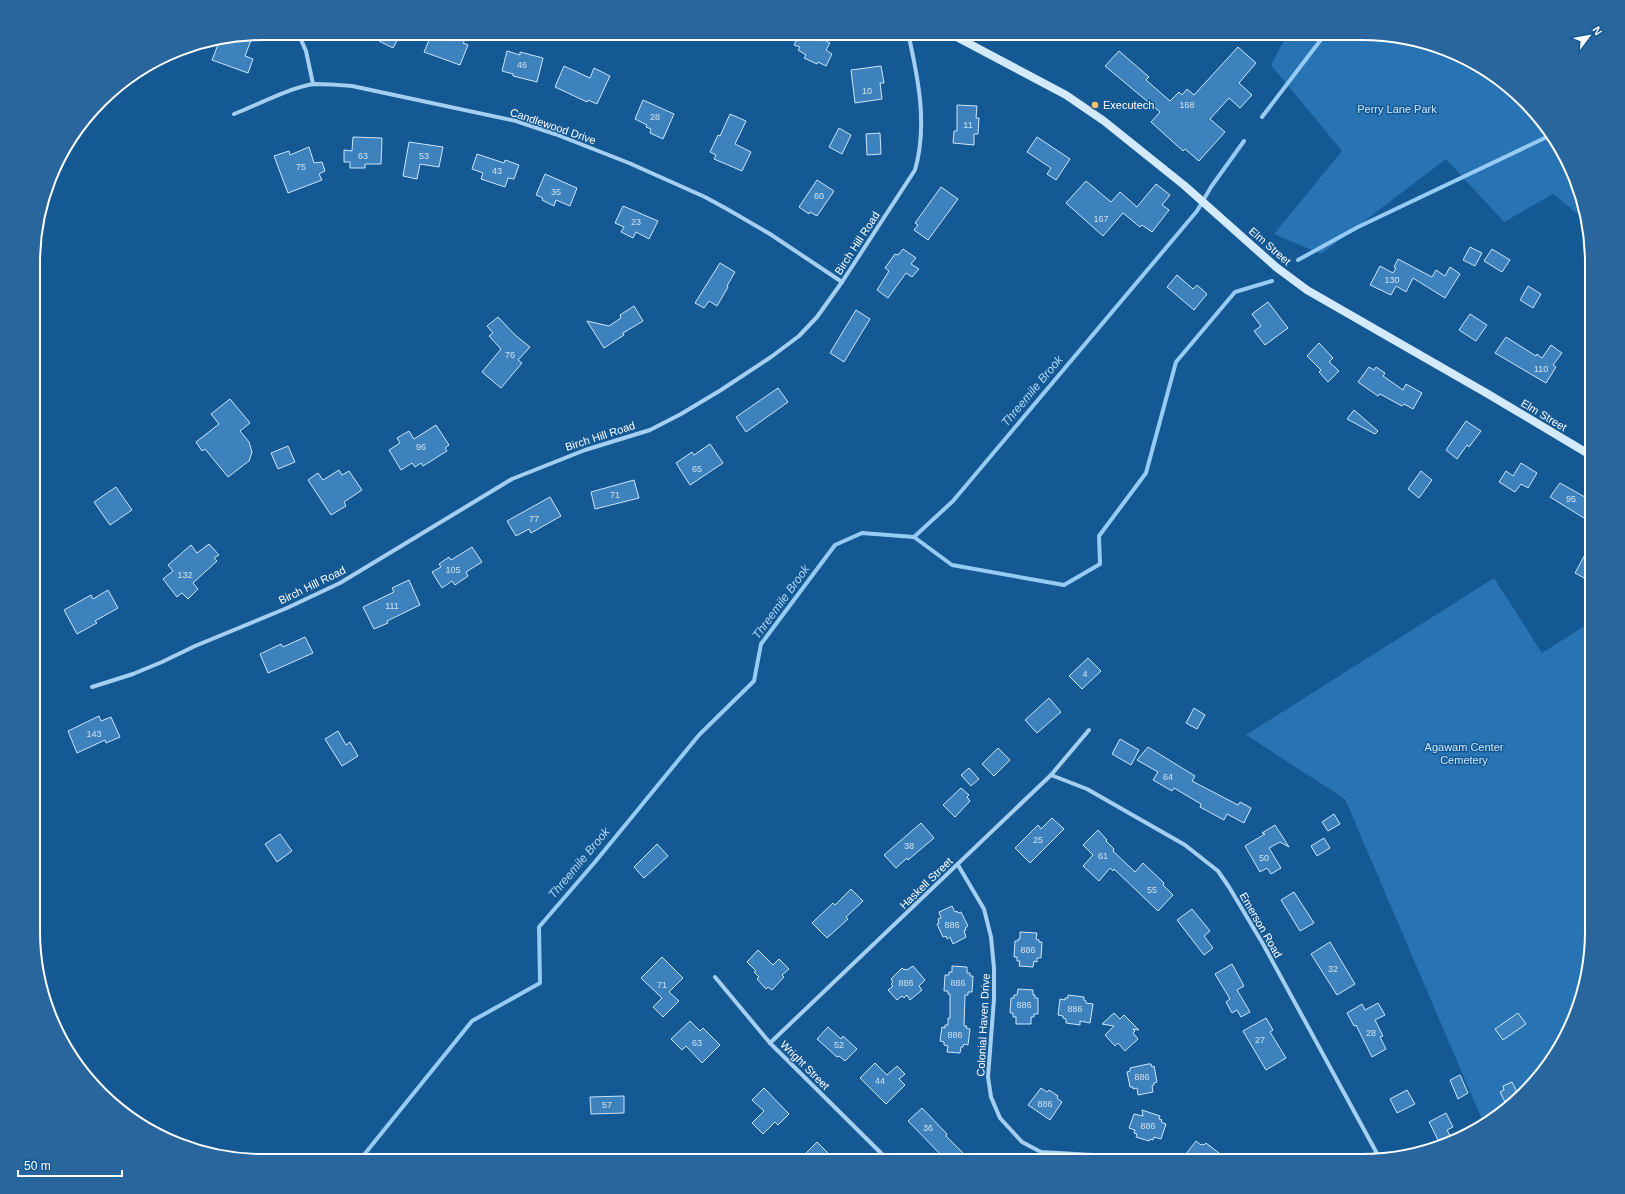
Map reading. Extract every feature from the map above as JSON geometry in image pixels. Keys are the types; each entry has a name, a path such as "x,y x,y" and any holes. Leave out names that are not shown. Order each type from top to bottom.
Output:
{"street":[{"path":"301,40 306,51 313,84"},
{"name":"Birch Hill Road","path":"92,687 133,674 162,662 195,646 287,608 340,583 512,479 585,450 650,430 681,414 733,382 799,336 817,317 842,282 915,170 919,155 922,126 920,95 910,40"},
{"name":"Elm Street","path":"962,40 1066,95 1104,121 1198,197 1276,267 1307,290 1585,452"},
{"name":"Candlewood Drive","path":"234,114 293,90 313,84 352,86 516,121 555,134 629,163 705,197 760,227 842,282"},
{"name":"Haskell Street","path":"770,1043 1051,775 1089,730"},
{"name":"Emerson Road","path":"1051,775 1087,789 1185,845 1218,871 1263,944 1377,1154"},
{"name":"Colonial Haven Drive","path":"958,865 984,909 991,937 994,968 994,999 988,1077 991,1097 1000,1118 1022,1142 1041,1152 1076,1154"},
{"name":"Wright Street","path":"715,977 770,1043 882,1154"}],"green space":[{"name":"Perry Lane Park","path":"1284,40 1377,40 1406,44 1434,52 1461,63 1498,86 1509,95 1539,127 1562,164 1573,191 1580,216 1553,194 1504,222 1446,159 1321,254 1274,234 1342,151 1271,65"},
{"name":"Agawam Center Cemetery","path":"1494,578 1542,653 1585,625 1585,946 1581,975 1573,1003 1562,1030 1539,1067 1509,1099 1482,1119 1345,799 1246,735"}],"building":[{"path":"251,40 245,56 253,59 248,73 212,60 218,44"},
{"path":"379,40 397,40 393,48"},
{"path":"429,40 465,40 463,43 468,45 460,65 424,52"},
{"path":"796,40 824,40 830,43 826,50 832,54 826,66 818,62 817,64 804,58 806,55 798,50 800,47 794,45"},
{"path":"1238,47 1256,63 1239,83 1252,95 1240,108 1229,98 1210,119 1225,132 1199,161 1185,149 1183,151 1151,122 1160,112 1105,66 1119,51 1149,77 1146,80 1170,101 1179,92 1182,95 1187,89 1194,95"},
{"path":"507,51 520,55 520,52 543,58 537,82 513,76 513,74 502,71"},
{"path":"564,66 590,78 594,68 610,76 597,104 588,100 587,102 555,87"},
{"path":"881,66 884,83 880,83 882,99 855,103 851,70"},
{"path":"643,100 674,114 663,139 650,133 651,129 646,127 647,125 635,119"},
{"path":"957,105 977,106 976,118 979,118 978,134 974,134 974,145 953,143 954,131 957,131"},
{"path":"730,114 746,121 735,144 751,152 742,171 714,159 716,155 710,152 718,135 720,136"},
{"path":"839,128 851,135 842,154 829,147"},
{"path":"880,133 881,154 867,155 866,134"},
{"path":"353,137 382,138 381,164 365,164 365,168 350,168 350,162 344,162 344,150 352,151"},
{"path":"1037,137 1070,159 1056,180 1047,174 1051,168 1027,152"},
{"path":"409,142 443,147 439,167 420,164 417,179 403,176"},
{"path":"309,147 314,163 322,162 325,171 319,174 322,180 288,193 274,156 289,151 290,155"},
{"path":"477,154 504,163 505,160 519,165 514,179 508,178 505,187 481,179 483,173 472,169"},
{"path":"545,174 577,188 570,206 556,200 554,206 536,195"},
{"path":"817,180 834,191 817,216 810,212 809,214 799,207"},
{"path":"1086,181 1111,202 1120,192 1137,207 1156,184 1170,195 1162,205 1169,210 1152,232 1142,225 1140,227 1123,213 1103,236 1066,203"},
{"path":"941,187 958,199 928,240 914,230 918,225 915,223"},
{"path":"623,206 658,221 649,239 636,232 633,238 621,232 624,227 615,223"},
{"path":"1470,247 1482,253 1475,266 1463,260"},
{"path":"903,249 916,258 911,264 919,269 912,277 906,273 888,298 877,290 889,271 885,268 895,254 898,255"},
{"path":"1492,249 1510,260 1502,272 1484,261"},
{"path":"1398,259 1432,277 1436,270 1445,276 1450,267 1460,274 1445,298 1413,278 1406,292 1396,286 1391,295 1370,285 1380,266 1393,273"},
{"path":"720,263 735,272 717,306 709,301 704,308 695,303"},
{"path":"1177,275 1193,289 1197,285 1207,294 1194,310 1167,287"},
{"path":"1528,286 1541,294 1533,308 1520,300"},
{"path":"1268,302 1288,328 1265,345 1254,331 1261,326 1252,314"},
{"path":"634,306 643,321 623,333 624,335 604,348 587,321 609,326 621,318 620,315"},
{"path":"856,310 870,319 844,362 830,353"},
{"path":"1470,314 1487,325 1476,341 1459,330"},
{"path":"498,317 515,335 530,347 518,360 522,363 501,388 482,372 501,349 489,336 493,333 487,326"},
{"path":"1506,337 1536,356 1537,354 1542,358 1551,345 1562,353 1553,365 1556,367 1546,383 1495,353"},
{"path":"1319,343 1333,358 1329,362 1339,371 1328,382 1319,372 1321,370 1307,356"},
{"path":"1369,367 1374,370 1376,367 1385,373 1383,376 1403,390 1406,384 1422,393 1413,409 1404,404 1402,406 1380,394 1378,396 1358,382"},
{"path":"778,388 788,402 746,432 736,417"},
{"path":"230,399 250,423 240,431 249,442 252,452 249,461 228,477 205,449 202,451 196,442 219,424 211,414"},
{"path":"1354,410 1378,431 1375,434 1347,419"},
{"path":"1466,421 1481,431 1469,447 1467,445 1457,459 1446,450"},
{"path":"436,425 449,445 445,448 447,451 423,466 421,463 415,467 412,463 401,470 389,450 400,443 397,438 409,431 414,439"},
{"path":"710,444 723,463 690,485 676,463 692,452 694,455"},
{"path":"288,446 295,462 278,469 271,453"},
{"path":"1521,463 1537,473 1528,488 1521,484 1515,492 1499,482 1506,471 1513,476"},
{"path":"339,470 342,475 349,471 362,490 344,502 346,506 331,515 308,480 318,473 323,480"},
{"path":"1421,471 1432,480 1419,498 1408,489"},
{"path":"634,480 639,498 595,509 591,492"},
{"path":"1560,483 1585,497 1585,519 1550,497"},
{"path":"116,487 132,510 110,525 94,502"},
{"path":"550,497 561,516 531,533 529,529 516,536 507,521"},
{"path":"209,544 219,555 214,558 217,561 193,583 198,589 188,599 182,593 177,597 163,579 173,571 168,565 191,545 197,553"},
{"path":"472,547 482,562 466,572 468,576 455,585 452,581 442,588 432,572 441,567 439,564 449,557 451,560"},
{"path":"1585,555 1585,578 1575,573"},
{"path":"409,580 420,605 374,629 363,607 394,592 392,588"},
{"path":"108,590 118,608 95,621 97,623 77,634 64,610 91,595 93,599"},
{"path":"305,637 313,653 268,673 260,654 281,644 283,647"},
{"path":"1088,658 1101,671 1082,689 1069,676"},
{"path":"1049,698 1061,712 1037,733 1025,720"},
{"path":"1194,708 1205,715 1197,729 1186,723"},
{"path":"99,716 101,721 111,717 120,737 106,743 105,740 77,753 68,731"},
{"path":"338,731 346,745 350,742 358,756 342,766 325,739"},
{"path":"1120,739 1139,750 1131,765 1112,754"},
{"path":"1148,747 1195,776 1192,781 1238,805 1240,802 1251,808 1244,823 1227,814 1224,820 1200,807 1201,804 1174,788 1172,791 1153,780 1158,772 1137,760"},
{"path":"998,748 1010,760 994,776 982,764"},
{"path":"969,768 979,779 971,786 961,775"},
{"path":"961,788 969,795 967,797 970,801 955,817 943,805"},
{"path":"1334,814 1340,824 1328,831 1322,822"},
{"path":"1052,818 1064,829 1030,863 1015,848 1038,825 1041,829"},
{"path":"921,823 934,838 896,868 884,855"},
{"path":"1275,825 1289,847 1280,842 1269,848 1281,868 1271,874 1267,868 1260,872 1245,846 1265,834 1262,833"},
{"path":"1098,830 1114,849 1113,851 1135,872 1143,863 1164,883 1163,885 1173,895 1158,911 1114,869 1113,871 1110,868 1099,881 1083,866 1093,855 1083,845"},
{"path":"280,834 292,851 277,862 265,844"},
{"path":"1324,838 1330,848 1317,856 1311,846"},
{"path":"657,844 668,856 644,878 634,867"},
{"path":"851,889 863,901 846,917 848,919 827,938 812,923 833,903 835,905"},
{"path":"1294,892 1314,923 1300,931 1281,900"},
{"path":"952,906 955,912 961,912 968,926 964,931 966,937 953,944 950,937 947,939 946,936 943,937 937,924 939,923 938,919 941,918 939,912"},
{"path":"1192,909 1210,931 1204,936 1213,948 1204,955 1177,920"},
{"path":"1020,932 1037,933 1036,939 1039,940 1039,942 1042,942 1041,958 1037,958 1037,962 1034,961 1033,967 1019,966 1020,961 1017,961 1017,957 1014,957 1015,941 1020,939"},
{"path":"1330,942 1355,984 1337,995 1311,954"},
{"path":"758,950 773,965 779,959 789,969 782,975 784,977 772,990 768,987 766,989 757,979 759,977 754,972 756,971 747,962"},
{"path":"662,957 683,978 669,992 679,1001 663,1017 653,1007 662,998 641,978"},
{"path":"1232,964 1244,986 1237,990 1250,1012 1241,1017 1237,1010 1232,1013 1226,1002 1230,999 1215,974"},
{"path":"913,966 925,980 919,986 922,990 910,1000 907,995 904,998 902,996 897,1000 888,990 893,986 891,984 893,982 891,979 902,968 907,970"},
{"path":"952,966 967,967 967,973 970,973 970,976 973,976 972,992 968,992 968,995 965,995 964,1026 967,1026 966,1028 970,1029 968,1045 964,1044 963,1047 961,1047 960,1053 947,1052 948,1046 944,1045 944,1042 940,1041 942,1027 945,1028 945,1025 948,1025 948,1018 950,1018 950,994 948,994 948,991 944,991 945,975 949,975 949,972 952,972"},
{"path":"1018,989 1033,990 1033,995 1035,995 1035,998 1038,998 1038,1014 1034,1014 1034,1017 1031,1017 1031,1024 1016,1024 1016,1017 1013,1017 1013,1013 1010,1013 1011,998 1014,998 1014,995 1017,995"},
{"path":"1068,995 1084,997 1086,1003 1093,1004 1090,1023 1080,1021 1080,1025 1066,1023 1066,1019 1063,1018 1063,1016 1058,1015 1060,999 1065,1000 1065,998 1068,998"},
{"path":"1378,1003 1385,1015 1375,1020 1383,1036 1380,1037 1386,1049 1372,1057 1356,1025 1354,1026 1347,1013 1362,1004 1365,1010"},
{"path":"1114,1013 1120,1019 1124,1015 1139,1030 1133,1029 1135,1031 1133,1033 1138,1039 1125,1051 1118,1043 1115,1046 1105,1035 1114,1026 1102,1024"},
{"path":"1518,1013 1526,1024 1503,1040 1495,1029"},
{"path":"1266,1018 1273,1030 1270,1032 1286,1058 1266,1070 1243,1031"},
{"path":"690,1021 700,1031 703,1028 720,1045 702,1063 686,1046 682,1050 671,1039"},
{"path":"828,1027 841,1039 843,1036 857,1049 845,1061 839,1056 837,1057 817,1039"},
{"path":"875,1063 887,1075 897,1066 905,1074 899,1079 905,1085 886,1104 860,1078"},
{"path":"1151,1064 1152,1067 1154,1066 1157,1082 1152,1086 1153,1092 1138,1095 1137,1088 1133,1089 1133,1087 1130,1087 1127,1072 1130,1071 1130,1068"},
{"path":"1460,1075 1468,1093 1458,1099 1450,1080"},
{"path":"1512,1082 1517,1092 1505,1102 1500,1092 1504,1090 1503,1086"},
{"path":"764,1088 789,1114 778,1125 775,1122 763,1134 752,1123 764,1111 752,1100"},
{"path":"1041,1088 1047,1092 1049,1090 1058,1096 1057,1098 1062,1102 1050,1120 1028,1105"},
{"path":"1407,1090 1415,1104 1397,1113 1390,1099"},
{"path":"624,1096 624,1113 591,1114 590,1097"},
{"path":"922,1108 964,1154 940,1154 908,1121"},
{"path":"1142,1110 1160,1116 1159,1119 1162,1120 1161,1122 1166,1124 1161,1139 1154,1137 1153,1140 1150,1139 1149,1141 1136,1137 1137,1134 1134,1133 1135,1130 1129,1128 1134,1114 1143,1116"},
{"path":"1446,1113 1453,1127 1447,1130 1450,1136 1438,1140 1429,1122"},
{"path":"1196,1141 1201,1145 1206,1143 1219,1153 1218,1154 1186,1154"},
{"path":"817,1142 829,1154 805,1154"}],"waterway":[{"name":"Threemile Brook","path":"1262,117 1321,40"},
{"path":"1298,260 1358,227 1546,137"},
{"name":"Threemile Brook","path":"365,1154 472,1021 540,983 539,927 595,862 699,735 754,681 761,644 835,545 862,533 914,537 953,501 1197,211 1211,187 1244,141"},
{"path":"914,537 952,565 1064,585 1100,564 1099,536 1146,473 1176,362 1235,292 1272,281"}],"place":[{"name":"Executech","path":"1095,105"}]}
